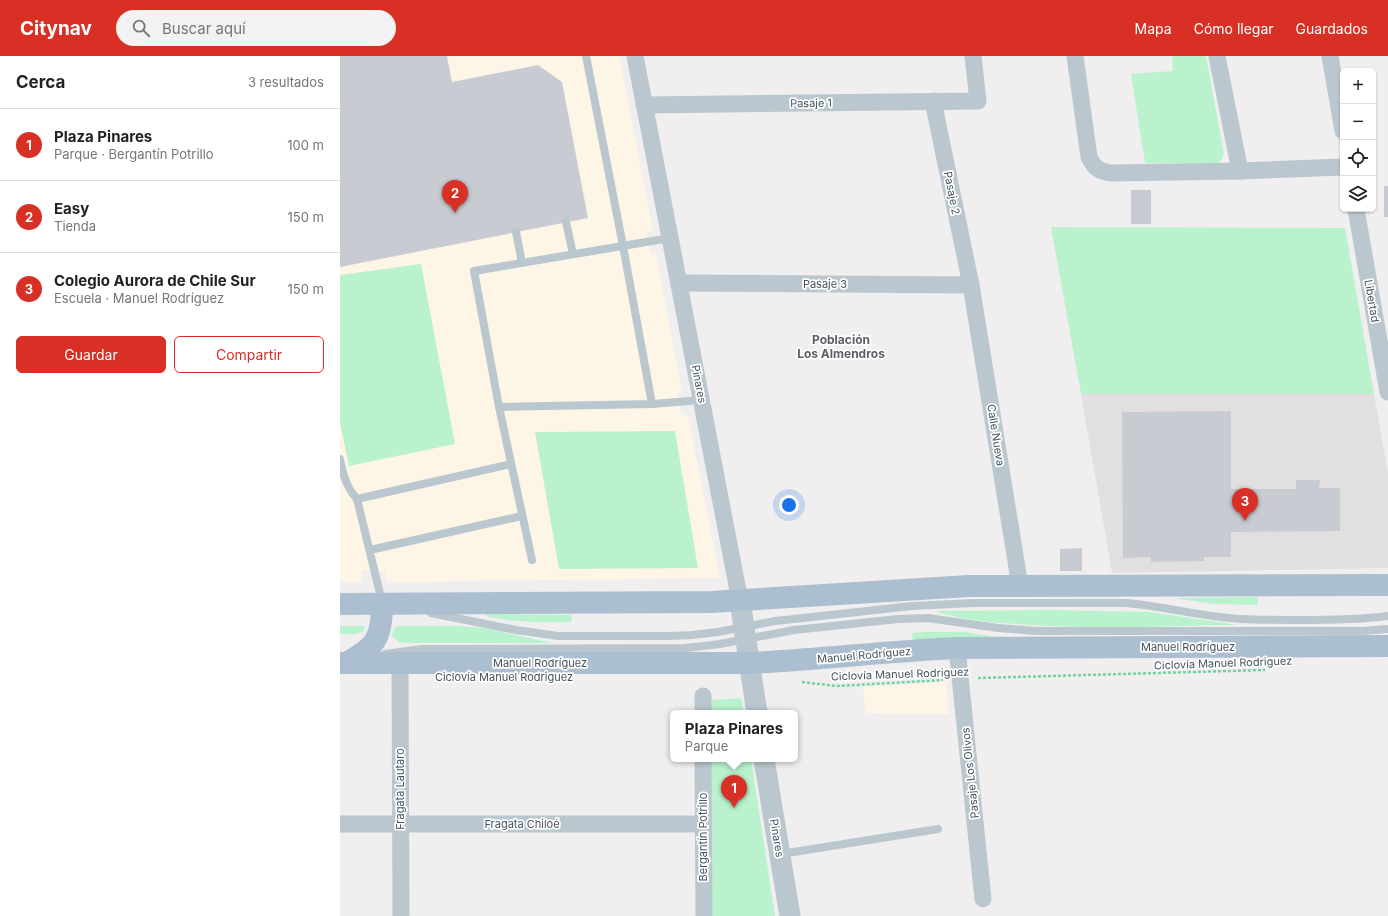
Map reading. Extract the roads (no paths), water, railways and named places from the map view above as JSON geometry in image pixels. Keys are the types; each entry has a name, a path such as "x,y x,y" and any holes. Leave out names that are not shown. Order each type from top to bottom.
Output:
{"main road":[{"path":"340,604 740,601 923,588 1020,586 1388,585"},
{"path":"343,664 364,653 377,639 382,625 382,604"},
{"name":"Manuel Rodríguez","path":"343,664 748,663 957,648 1388,646"}],"street":[{"name":"Pinares","path":"635,56 740,601 748,663 756,710"},
{"name":"Pasaje 1","path":"644,104 978,101 973,56"},
{"path":"1075,56 1089,158 1097,169 1104,172 1240,171 1340,166"},
{"path":"1217,56 1240,171"},
{"path":"1330,56 1340,114"},
{"name":"Pasaje 2","path":"933,101 971,285"},
{"name":"Libertad","path":"1357,212 1388,392"},
{"name":"Pasaje 3","path":"679,283 971,285"},
{"name":"Calle Nueva","path":"971,285 1020,586"},
{"name":"Pasaje Los Olivos","path":"957,648 983,899"},
{"name":"Fragata Lautaro","path":"400,663 401,916"},
{"path":"703,696 703,710"},
{"name":"Bergantín Potrillo","path":"703,762 704,916"},
{"name":"Pinares","path":"765,762 790,916"},
{"name":"Fragata Chiloé","path":"340,824 703,824"}],"lane":[{"path":"586,56 624,246 652,404"},
{"path":"566,222 573,254"},
{"path":"516,232 522,263"},
{"path":"532,560 499,407 474,272 670,238"},
{"path":"499,407 652,404 702,400"},
{"path":"340,459 346,484 349,491 357,500 382,604 558,636 669,636 745,633 794,630 913,618 946,620 998,628 1038,631 1362,631 1388,628"},
{"path":"357,500 511,464"},
{"path":"370,550 522,516"},
{"path":"343,664 399,651 422,649 664,648 709,645 783,620 878,608 936,604 1126,603 1146,604 1241,619 1333,620 1365,619 1388,616"},
{"path":"780,854 938,829"}],"place":[{"name":"Easy","path":"455,213"},
{"name":"Colegio Aurora de Chile Sur","path":"1245,521"},
{"name":"Plaza Pinares","path":"734,808"}],"district":[{"name":"Población Los Almendros","path":"841,346"}]}
